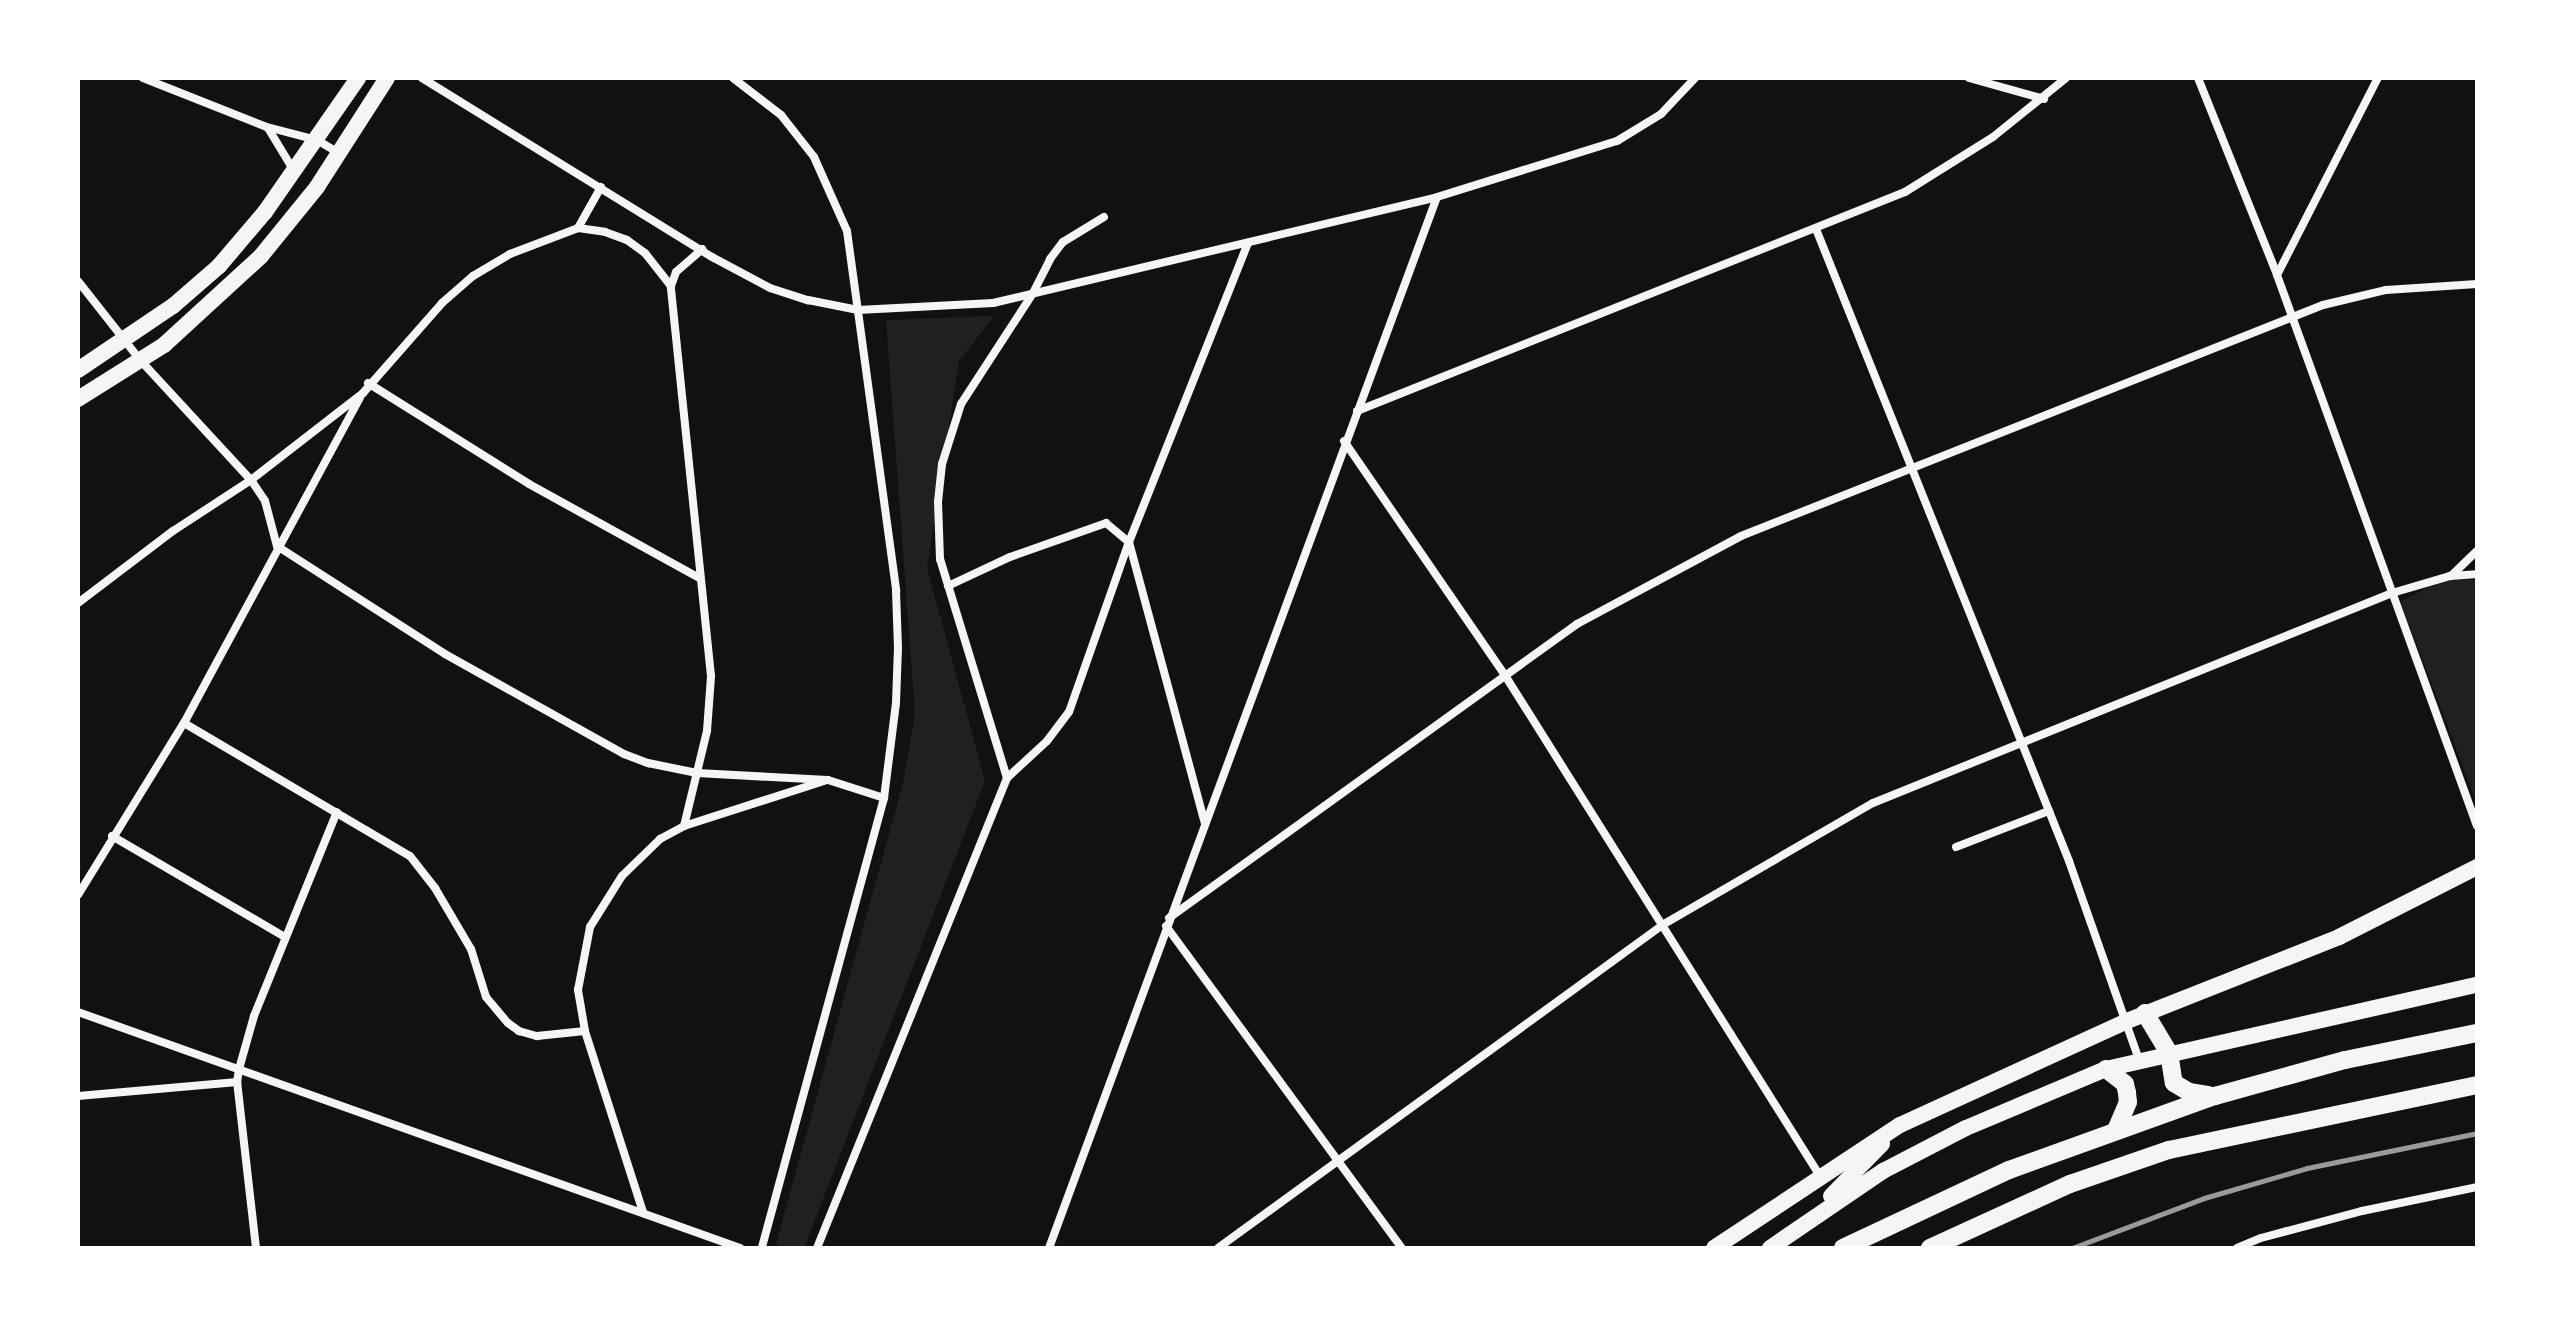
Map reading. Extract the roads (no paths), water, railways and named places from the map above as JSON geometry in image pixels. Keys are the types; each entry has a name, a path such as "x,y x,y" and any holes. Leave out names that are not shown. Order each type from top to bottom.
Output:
{"highway":[{"path":"2145,1013 2169,1053 2172,1076 2181,1089 2215,1096"},
{"path":"1843,1248 2009,1170 2215,1096 2345,1060 2477,1033"},
{"path":"2106,1069 2125,1084 2127,1093 2128,1102 2116,1130"},
{"path":"1930,1248 2070,1184 2169,1150 2477,1085"}],"main road":[{"path":"78,370 173,306 219,266 317,140 358,78"},
{"path":"78,399 141,361 195,319 261,256 317,187 387,78"},
{"path":"1714,1248 1900,1125 2145,1013 2339,937 2477,867"},
{"path":"1770,1248 1883,1171 1966,1128 2106,1069 2477,985"},
{"path":"1801,1224 1900,1125"}],"street":[{"path":"143,78 267,127 317,140 339,153"},
{"path":"422,78 770,288 808,300 858,310 993,303 1437,197 1617,141 1661,114 1695,78"},
{"path":"733,78 781,115 814,157 847,231 896,591 896,703 884,798 762,1248"},
{"path":"1969,78 2044,99"},
{"path":"1357,411 1816,229 1919,184 1972,152 2044,99 2066,78"},
{"path":"2198,78 2277,275 2477,826"},
{"path":"2277,275 2378,78"},
{"path":"267,127 294,171"},
{"path":"578,228 601,187"},
{"path":"1049,1248 1344,441 1437,197"},
{"path":"1007,778 940,559 938,502 942,464 961,404 1063,242 1104,217"},
{"path":"78,895 184,723 277,546 368,383 442,303 473,276 510,254 578,228 605,232 627,240 645,253 671,286"},
{"path":"1816,229 2049,811 2139,1060"},
{"path":"817,1248 1007,778 1047,741 1069,712 1129,542 1248,243"},
{"path":"684,826 707,731 711,676 671,286 676,272 702,249"},
{"path":"78,281 141,361 251,480 265,501 277,546 445,654 624,754 697,773 828,780 884,798"},
{"path":"1167,922 1577,624 1672,570 1741,536 1911,466 2341,299 2386,290 2477,284"},
{"path":"368,383 529,484 699,578"},
{"path":"78,603 160,540 251,480 363,393"},
{"path":"1344,441 1506,677 1820,1176"},
{"path":"948,586 1010,557 1106,523 1129,542 1206,825"},
{"path":"2450,576 2477,551"},
{"path":"1218,1248 1664,924 1873,803 2392,593 2450,576 2477,574"},
{"path":"184,723 410,856 427,877 471,949 486,997 508,1023 519,1031 537,1036 585,1031"},
{"path":"643,1212 585,1031 578,990 590,927 630,867 660,839 684,826 828,780"},
{"path":"1956,847 2049,811"},
{"path":"256,1248 237,1082 239,1069 254,1016 337,812"},
{"path":"112,836 285,937"},
{"path":"1167,922 1402,1248"},
{"path":"78,1012 740,1248"},
{"path":"78,1096 237,1082"},
{"path":"2237,1248 2261,1238 2362,1211 2477,1187"},
{"path":"2261,1238 2263,1248"}],"railway":[{"path":"2072,1248 2204,1198 2307,1168 2477,1133"}]}
